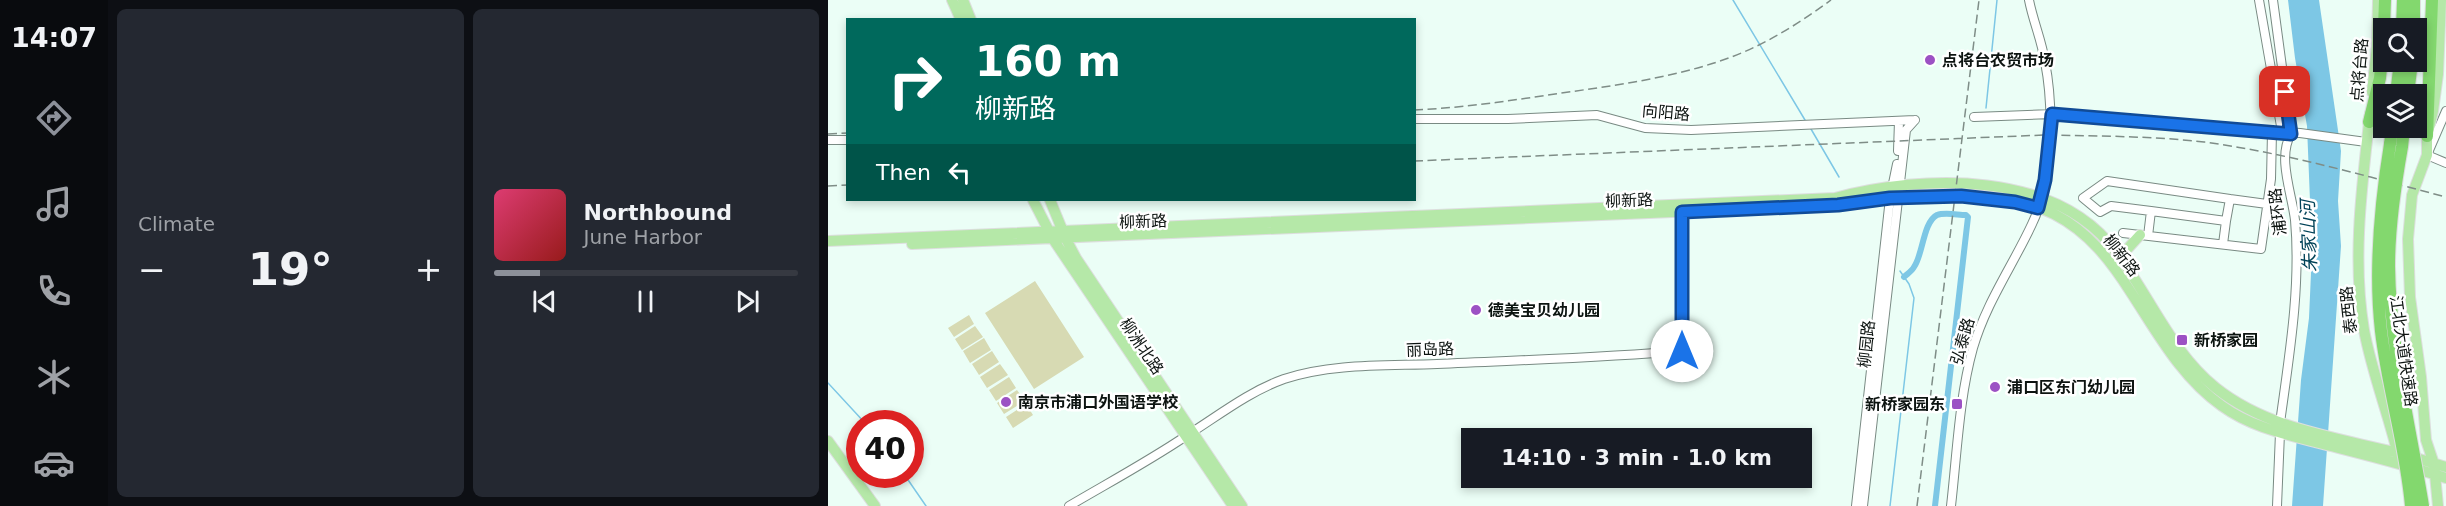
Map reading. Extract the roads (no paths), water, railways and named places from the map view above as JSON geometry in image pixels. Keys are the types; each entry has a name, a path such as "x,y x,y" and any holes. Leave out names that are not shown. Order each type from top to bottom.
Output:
{"highway":[{"path":"2384,18 2385,0"},
{"path":"2402,18 2403,0"},
{"path":"2414,0 2414,18"},
{"path":"2427,136 2432,0"},
{"path":"2369,122 2381,72"},
{"name":"江北大道快速路","path":"2391,138 2379,237 2379,298 2381,332 2403,446 2411,506"},
{"name":"江北大道快速路","path":"2403,138 2393,209 2390,289 2395,345 2423,506"},
{"path":"2403,480 2406,506"}],"main road":[{"path":"952,0 960,18"},
{"path":"963,0 970,18"},
{"name":"点将台路","path":"2366,142 2377,46 2378,0"},
{"path":"2427,136 2438,74 2441,0"},
{"path":"2427,138 2427,155 2412,195 2408,267 2426,440 2440,472 2438,506"},
{"name":"泰西路","path":"2366,142 2359,227 2363,318 2411,506"},
{"name":"柳新路","path":"828,241 1064,235 1682,208 1835,198 1863,190 1896,186 1980,185 2042,197 2081,219 2104,238 2120,257 2198,372 2232,399 2280,428"},
{"name":"柳新路","path":"1682,208 1838,205 1894,198 1990,198 2038,208 2073,226 2110,259 2178,363 2200,389 2242,419 2399,458 2440,472 2446,467"},
{"name":"柳洲北路","path":"1034,201 1051,235 1189,434 1242,506"},
{"name":"柳洲北路","path":"1050,201 1064,235 1090,280 1233,506"},
{"name":"柳新路","path":"828,248 1051,235"},
{"path":"2120,257 2144,235"},
{"path":"828,441 875,506"},
{"path":"828,453 866,506"}],"street":[{"name":"弘泰路","path":"1951,506 1973,348 1983,320 2042,197 2052,114 2045,61 2029,0"},
{"path":"2259,0 2291,133"},
{"name":"浦环路","path":"2273,0 2291,133 2286,144 2287,169 2295,221 2296,263 2280,428 2277,506"},
{"path":"2446,111 2427,155 2446,163"},
{"path":"1974,117 2052,114 2208,125 2366,142"},
{"name":"向阳路","path":"1416,119 1508,119 1598,115 1645,128 1663,130 1915,120 1906,130 1896,186"},
{"path":"1894,198 1899,121"},
{"path":"2123,233 2261,249 2271,179 2272,132"},
{"path":"828,140 846,140"},
{"path":"2226,221 2111,206 2100,213 2083,198 2107,182 2267,204"},
{"name":"柳园路","path":"1856,506 1894,198"},
{"name":"柳园路","path":"1863,506 1894,198"},
{"path":"2223,244 2230,199"},
{"name":"丽岛路","path":"1072,505 1257,391 1281,380 1321,370 1620,357 1682,351 1682,208"},
{"path":"2144,235 2151,211"},
{"path":"1951,506 1957,506"}],"water":[{"path":"2288,0 2319,0 2341,151 2338,201 2341,246 2323,506 2292,506 2301,380 2309,318 2312,251 2307,126"}],"waterway":[{"path":"1733,0 1805,120"},
{"path":"1986,108 1997,0"},
{"path":"1811,129 1839,177"},
{"path":"1904,277 1917,262 1932,219 1944,214 1968,217 1935,506"},
{"path":"1890,506 1914,298 1909,284 1900,271"},
{"path":"828,383 853,410"},
{"path":"914,488 926,506"}],"railway":[{"path":"1416,110 1485,104 1597,88 1700,67 1735,56 1764,43 1831,0"},
{"path":"1917,506 1979,0"},
{"path":"828,134 846,133"},
{"path":"1416,161 2044,135 2124,137 2204,142 2265,152 2446,197"},
{"path":"828,186 846,185"}],"place":[{"name":"点将台农贸市场","path":"1930,60"},
{"name":"德美宝贝幼儿园","path":"1476,310"},
{"name":"新桥家园","path":"2182,340"},
{"name":"浦口区东门幼儿园","path":"1995,387"},
{"name":"南京市浦口外国语学校","path":"1006,402"},
{"name":"新桥家园东","path":"1957,404"}],"water label":[{"name":"朱家山河","path":"2309,236"}]}
